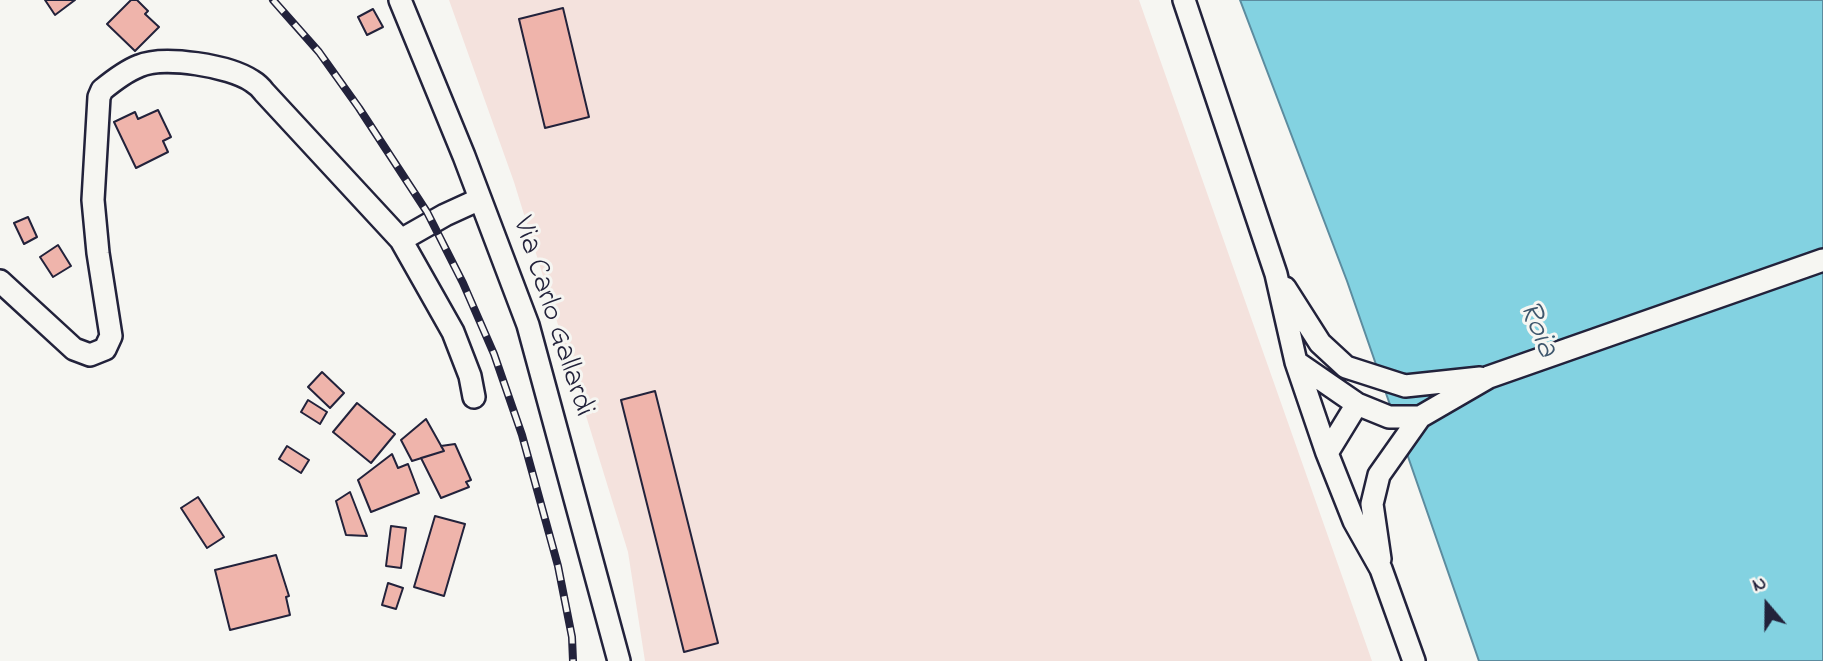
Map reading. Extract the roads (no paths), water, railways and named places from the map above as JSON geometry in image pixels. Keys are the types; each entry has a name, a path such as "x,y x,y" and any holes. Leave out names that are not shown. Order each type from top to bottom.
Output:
{"street":[{"name":"Via Carlo Gallardi","path":"400,0 481,199 528,325 619,661"},
{"path":"1184,0 1276,274 1296,362 1327,453 1354,521 1381,569 1414,661"},
{"path":"0,281 82,354 98,353 109,343 111,329 98,253 93,200 99,97 102,90 140,65 156,62 187,63 224,69 251,80 401,240 453,332 470,376 474,397"},
{"path":"401,240 444,215 481,199"},
{"path":"1381,569 1372,504 1379,475 1420,418 1489,377 1823,260"},
{"path":"1276,274 1320,344 1346,367 1405,386"},
{"path":"1296,362 1357,404 1389,417 1420,418"},
{"path":"1327,453 1357,404 1405,386 1489,377"}],"water":[{"name":"Roia","path":"1240,0 1823,0 1823,661 1479,661 1347,281"}],"railway":[{"path":"273,0 319,52 359,108 427,212 463,283 494,354 522,435 558,566 572,637 573,661"}]}
